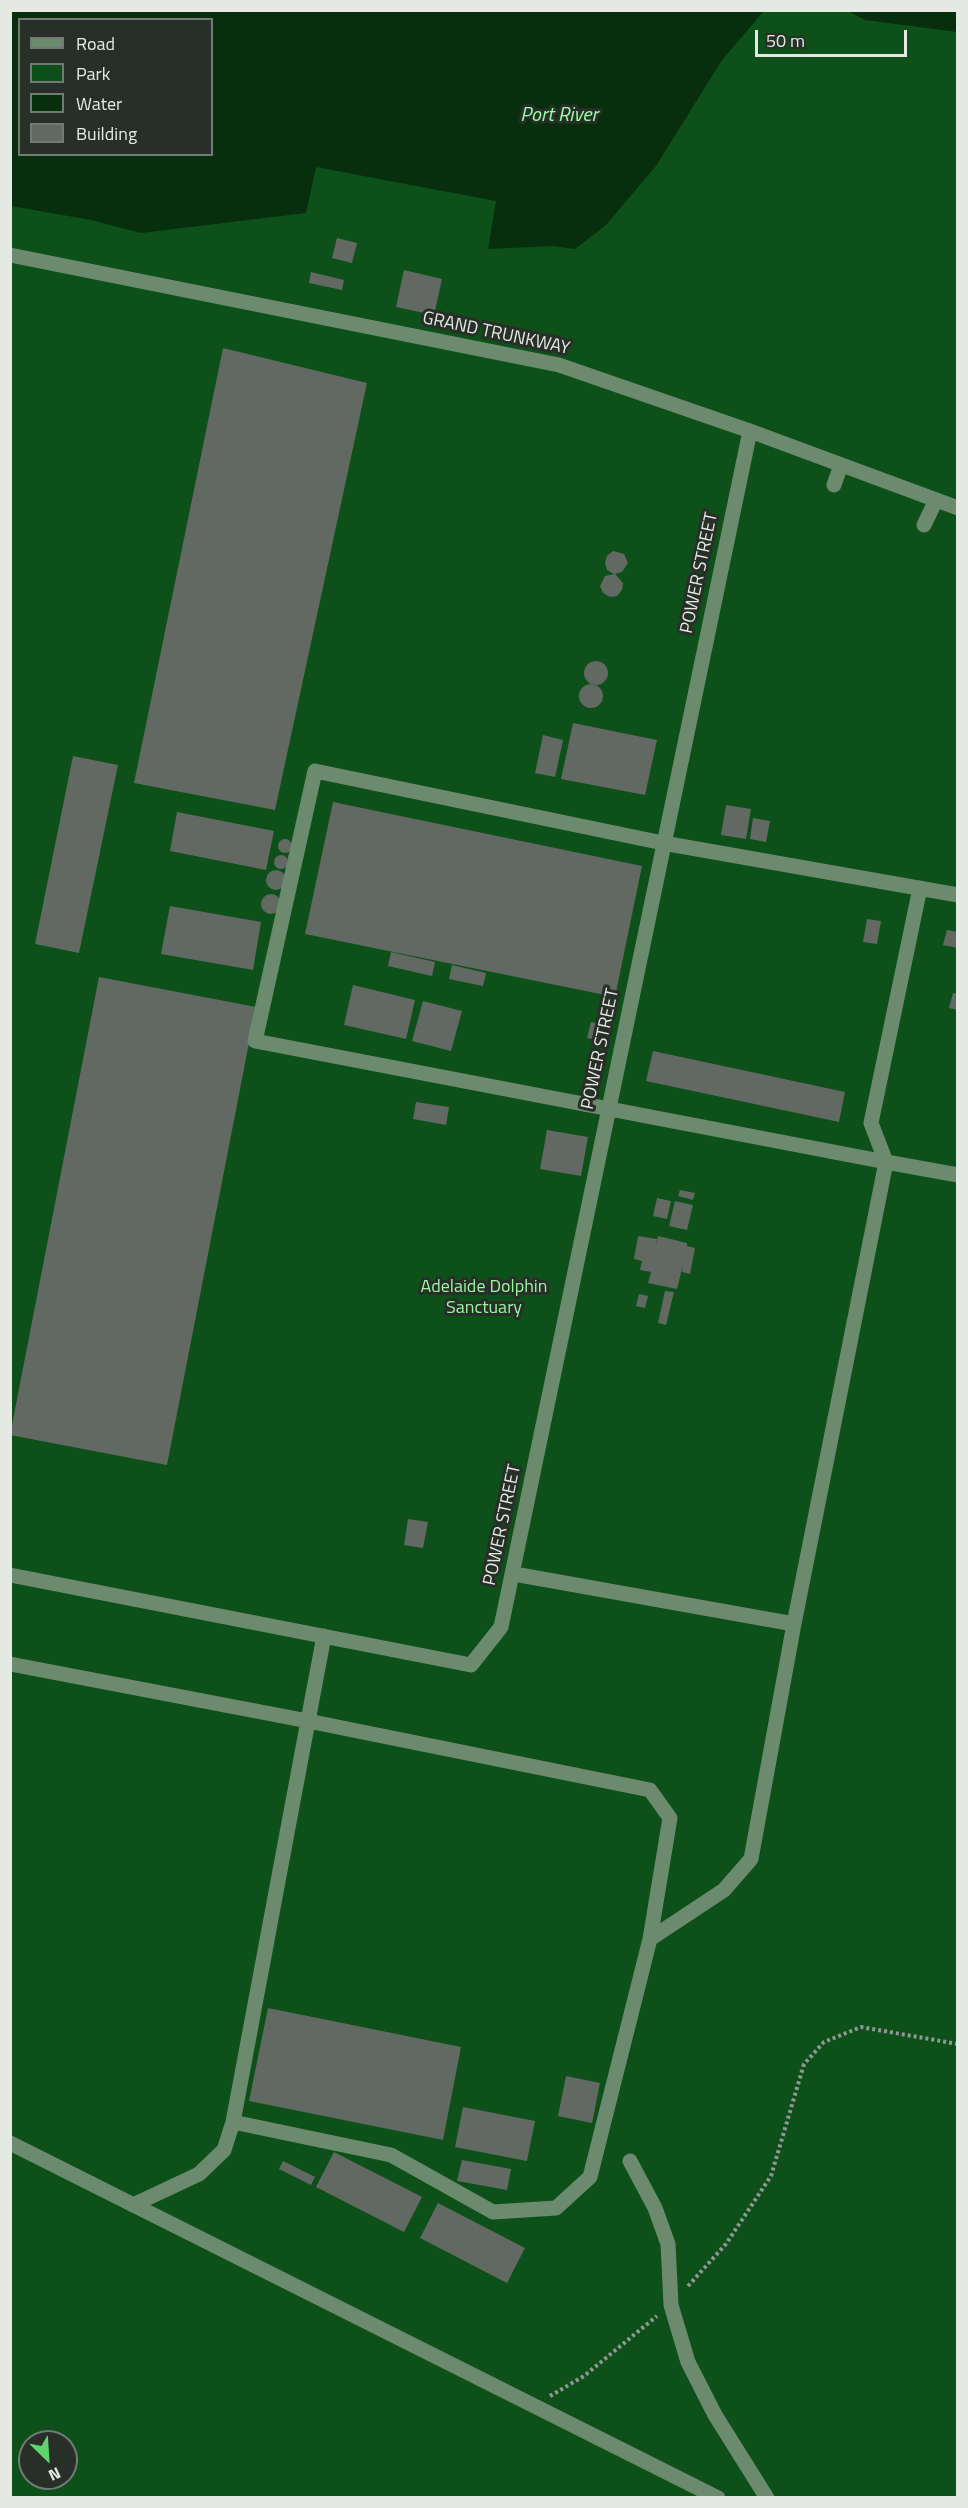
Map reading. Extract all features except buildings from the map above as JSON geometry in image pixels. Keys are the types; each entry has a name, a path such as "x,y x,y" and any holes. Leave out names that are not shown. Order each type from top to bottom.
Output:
{"lane":[{"name":"GRAND TRUNKWAY","path":"10,255 559,365 750,430 957,508"},
{"name":"POWER STREET","path":"324,1636 471,1665 501,1627 514,1574 750,430"},
{"path":"834,485 842,465"},
{"path":"924,525 936,500"},
{"path":"957,895 663,843 315,771 255,1041 957,1175"},
{"path":"650,1939 724,1890 751,1859 794,1624 886,1162 871,1123 920,888"},
{"path":"514,1574 794,1624"},
{"path":"10,1575 324,1636 233,2122 224,2150 199,2174 133,2205"},
{"path":"10,1664 650,1790 670,1818 650,1939 590,2177 556,2208 493,2212 391,2155 233,2122"},
{"path":"10,2143 718,2498"},
{"path":"630,2161 655,2208 668,2244 671,2305 688,2362 715,2415 767,2498"}],"path":[{"path":"534,2405 584,2376 671,2305 726,2244 771,2176 804,2064 824,2042 861,2027 957,2044"}],"green space":[{"name":"Adelaide Dolphin Sanctuary","path":"11,11 957,11 957,2497 11,2497"}],"water":[{"name":"Port River","path":"11,10 764,11 722,60 656,166 605,226 575,249 553,246 488,249 496,201 316,167 306,213 141,233 91,220 11,206"},
{"path":"848,11 957,11 957,32 865,20"}]}
